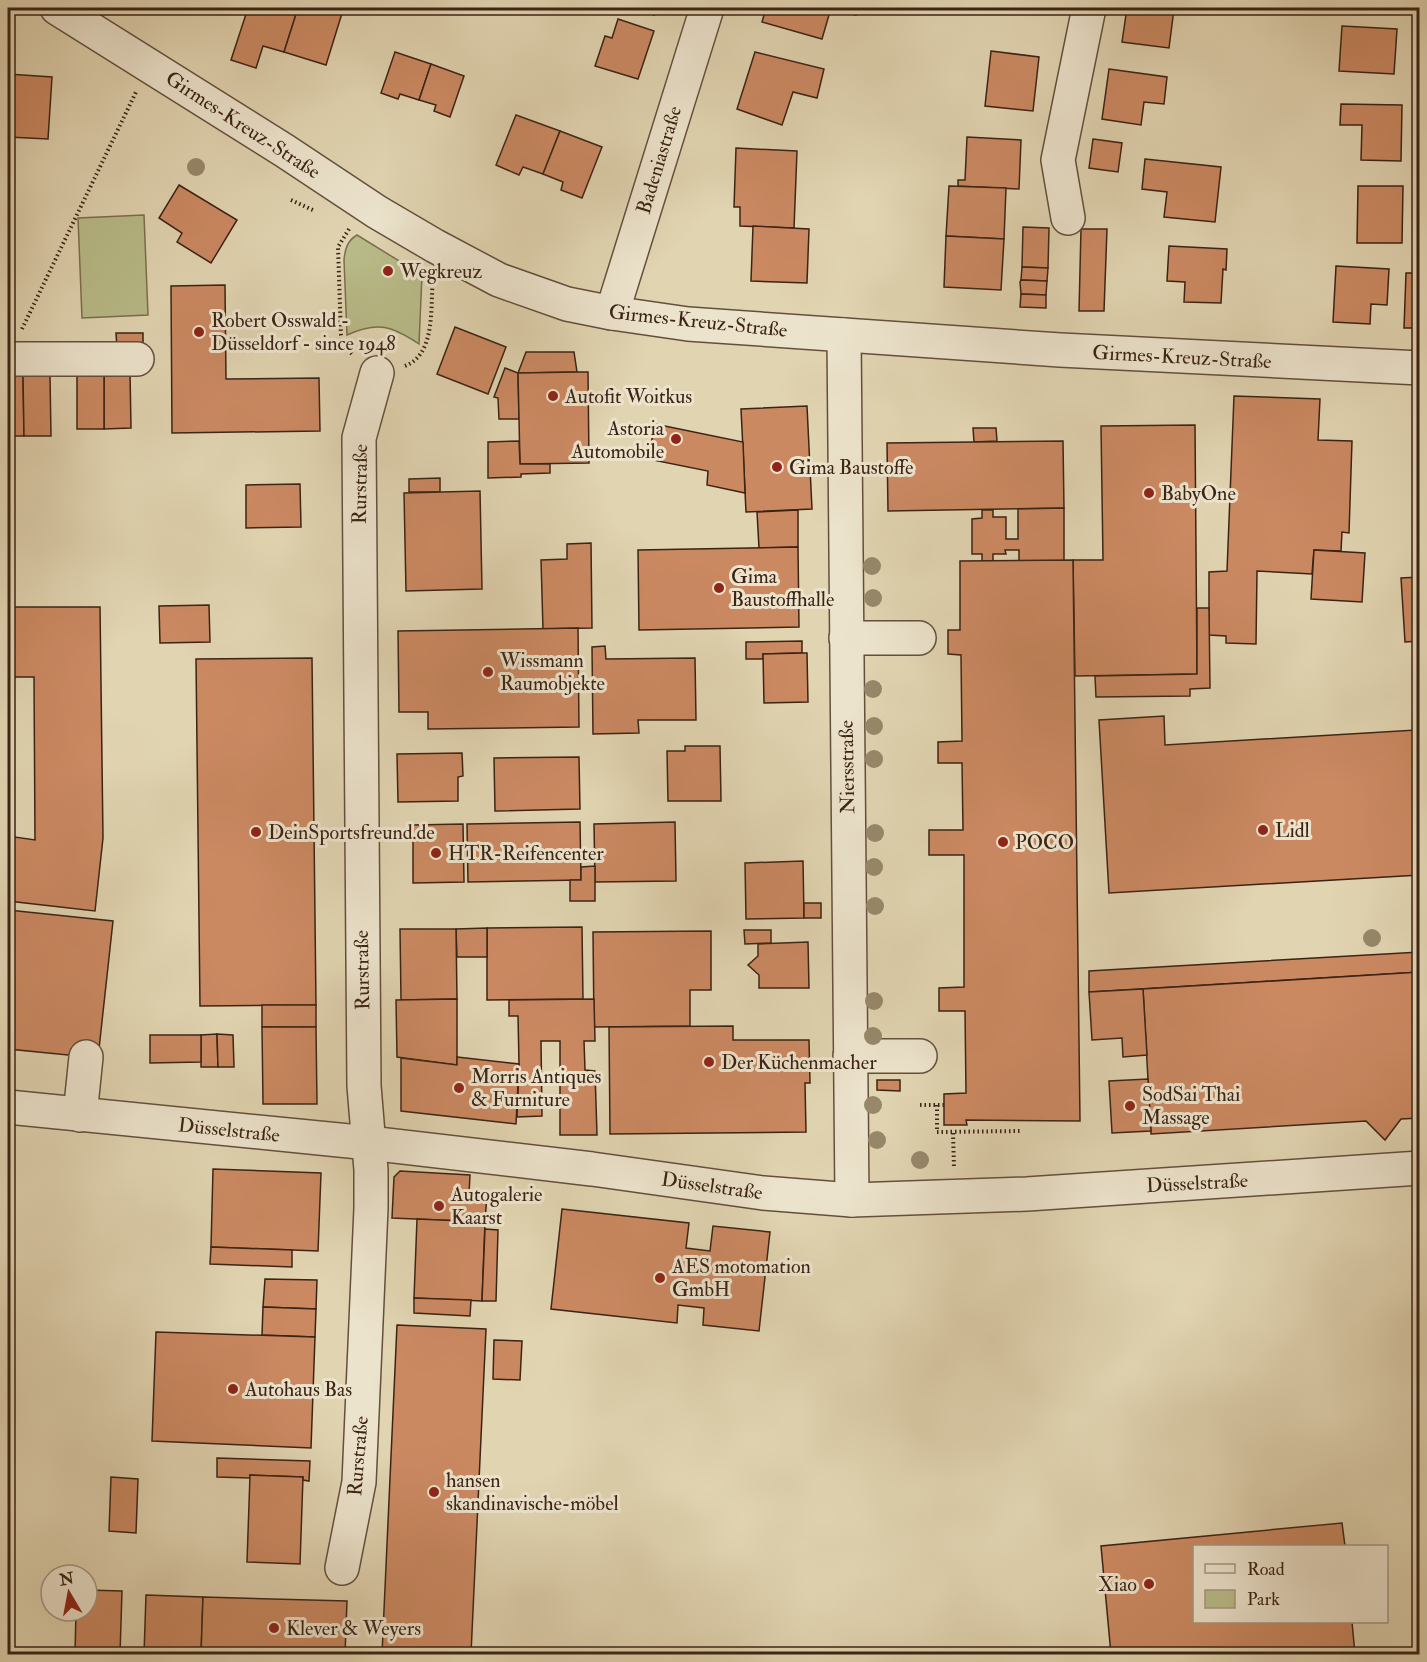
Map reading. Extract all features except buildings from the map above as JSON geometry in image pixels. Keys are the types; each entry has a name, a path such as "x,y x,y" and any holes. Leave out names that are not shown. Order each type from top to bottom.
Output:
{"street":[{"name":"Girmes-Kreuz-Straße","path":"57,8 377,212 435,246 499,280 567,304 688,324 1060,350 1419,368"},
{"name":"Badeniastraße","path":"612,313 707,8"},
{"path":"1068,218 1058,160 1089,8"},
{"name":"Niersstraße","path":"844,334 852,1200"},
{"path":"8,359 137,359"},
{"name":"Rurstraße","path":"342,1568 359,1482 371,1208 364,1086 359,438 376,373"},
{"path":"846,638 919,638"},
{"path":"850,1056 920,1056"},
{"path":"80,1115 86,1058"},
{"name":"Düsselstraße","path":"8,1107 369,1143 592,1169 763,1193 852,1200 1006,1195 1419,1168"}],"path":[{"path":"8,359 133,98 151,67"},
{"path":"376,373 344,345 341,335 338,247 348,230 363,228 377,212"},
{"path":"428,342 435,246"},
{"path":"920,1105 944,1105"},
{"path":"937,1105 937,1132 1022,1131"}],"green space":[{"path":"144,215 148,315 82,318 78,218"},
{"path":"357,235 422,275 419,344 401,333 376,327 347,335 344,260 347,246"}],"place":[{"name":"Wegkreuz","path":"388,271"},
{"name":"Robert Osswald - Düsseldorf - since 1948","path":"199,332"},
{"name":"Autofit Woitkus","path":"553,396"},
{"name":"Astoria Automobile","path":"676,439"},
{"name":"Gima Baustoffe","path":"777,467"},
{"name":"BabyOne","path":"1149,493"},
{"name":"Gima Baustoffhalle","path":"719,588"},
{"name":"Wissmann Raumobjekte","path":"488,672"},
{"name":"Lidl","path":"1263,830"},
{"name":"DeinSportsfreund.de","path":"256,832"},
{"name":"POCO","path":"1003,842"},
{"name":"HTR-Reifencenter","path":"436,853"},
{"name":"Der Küchenmacher","path":"709,1062"},
{"name":"Morris Antiques & Furniture","path":"459,1088"},
{"name":"SodSai Thai Massage","path":"1130,1106"},
{"name":"Autogalerie Kaarst","path":"439,1206"},
{"name":"AES motomation GmbH","path":"660,1278"},
{"name":"Autohaus Bas","path":"233,1389"},
{"name":"hansen skandinavische-möbel","path":"434,1492"},
{"name":"Xiao","path":"1149,1584"},
{"name":"Klever & Weyers","path":"274,1628"}]}
